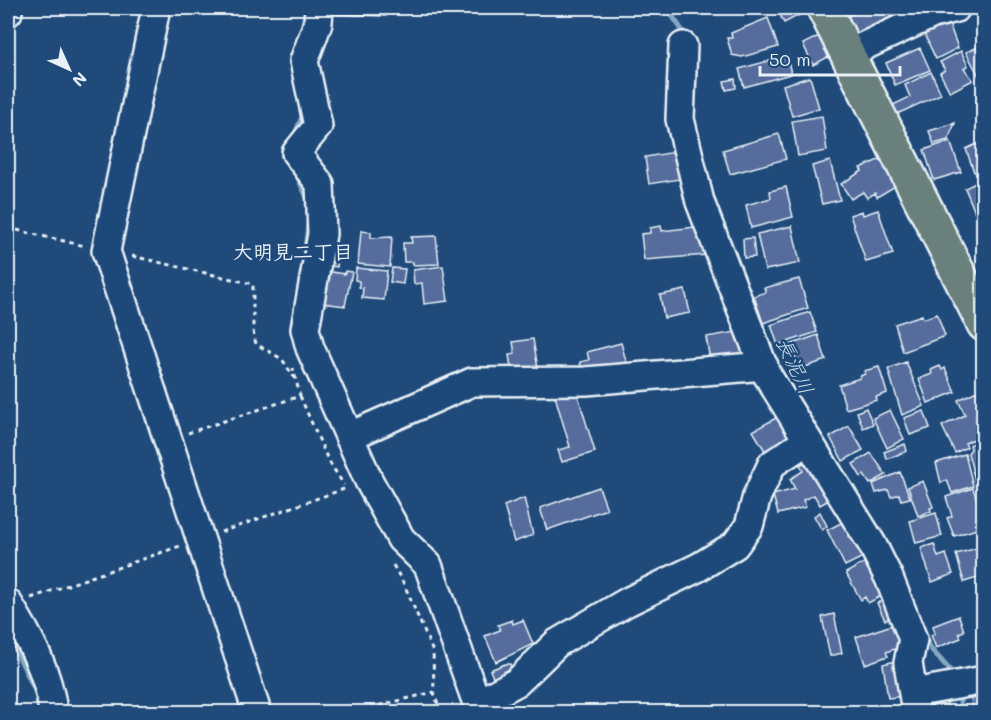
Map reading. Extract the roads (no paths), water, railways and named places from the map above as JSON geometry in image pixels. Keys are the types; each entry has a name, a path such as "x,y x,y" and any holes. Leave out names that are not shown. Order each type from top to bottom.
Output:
{"main road":[{"path":"824,8 984,324"}],"street":[{"path":"156,8 106,250 166,440 257,712"},
{"path":"319,8 318,23 304,61 318,126 296,153 320,184 322,234 305,329 310,348 369,480 401,539 428,565 479,708 517,682 557,643 627,602 699,567 735,545 749,526 757,496 772,464 807,441"},
{"path":"847,54 933,14 956,8"},
{"path":"682,46 682,131 700,202 764,366 807,441 872,544 889,578 913,639 908,663 915,703 984,680"},
{"path":"350,436 472,382 586,381 764,366"},
{"path":"8,603 34,650 50,688 53,712"}],"waterway":[{"name":"長泥川","path":"667,8 688,39"},
{"path":"302,29 306,9"},
{"path":"294,136 304,112"},
{"path":"295,172 309,202"},
{"name":"長泥川","path":"708,182 719,216"},
{"path":"303,264 309,217"},
{"path":"8,634 38,697"},
{"name":"長泥川","path":"924,634 931,649 956,677"},
{"name":"長泥川","path":"959,691 961,712"}],"district":[{"name":"大明見二丁目","path":"293,252"}]}
